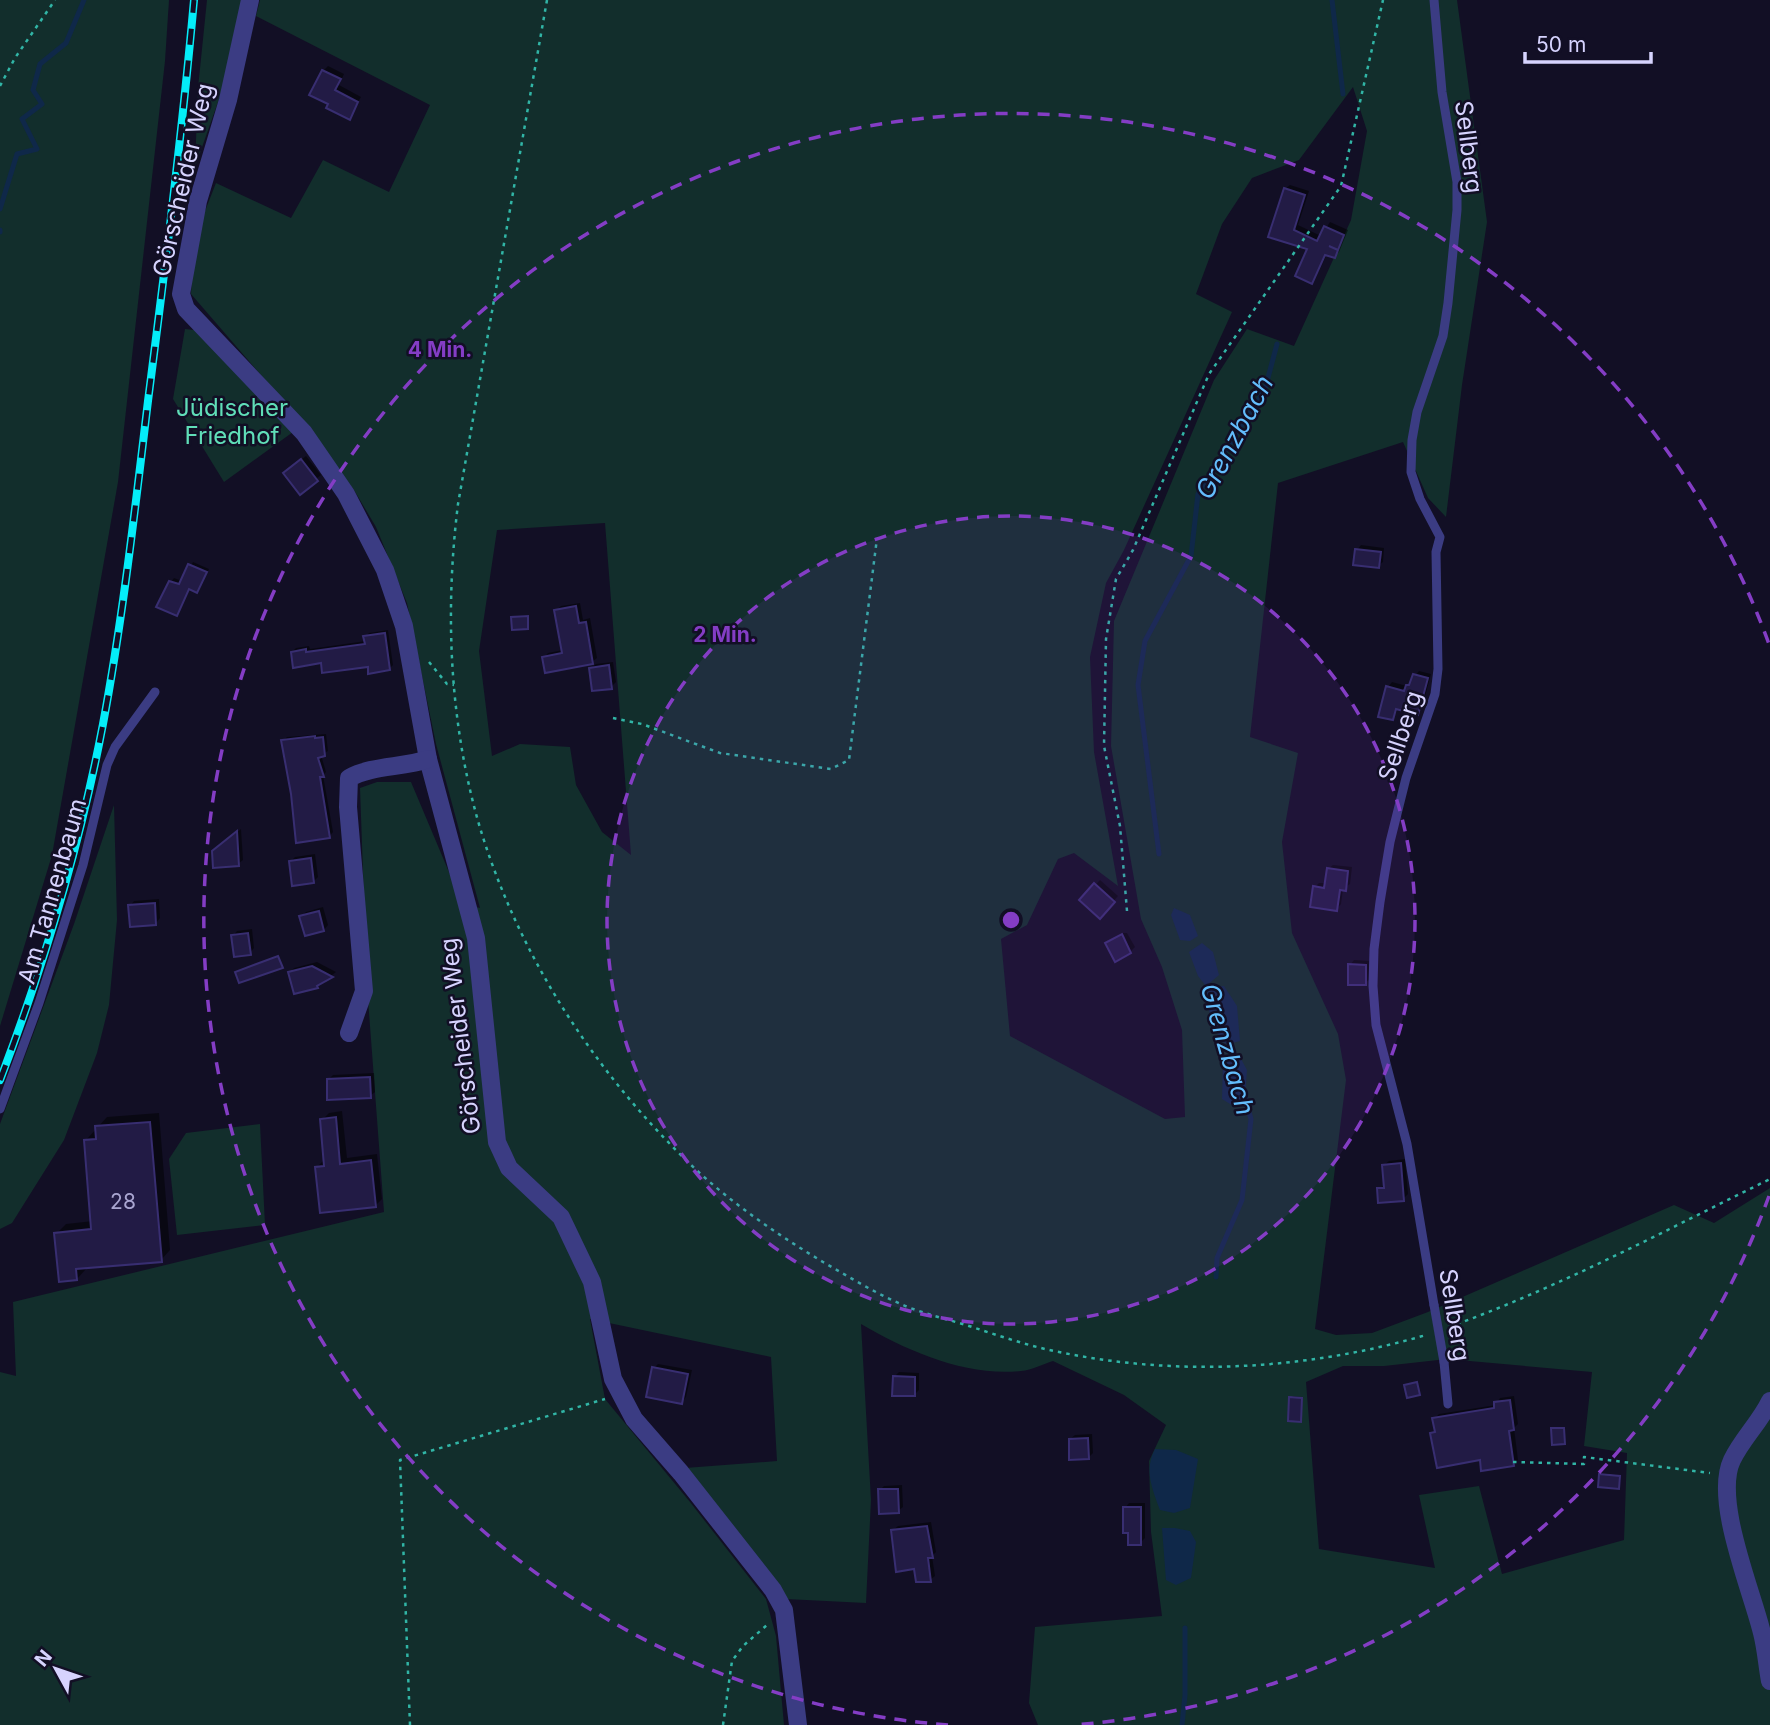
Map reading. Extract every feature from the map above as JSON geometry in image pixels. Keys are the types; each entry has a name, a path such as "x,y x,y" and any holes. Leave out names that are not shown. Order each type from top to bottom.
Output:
{"street":[{"name":"Görscheider Weg","path":"250,0 228,100 198,201 181,293 186,309 304,433 346,494 385,570 404,626 428,759 476,938 497,1142 509,1168 561,1217 592,1282 613,1379 634,1419 681,1473 773,1590 784,1610 798,1725"},
{"path":"349,1033 364,991 348,807 349,778 359,773 428,759"},
{"path":"1770,1401 1731,1460 1727,1476 1728,1501 1737,1553 1762,1633 1770,1681"}],"lane":[{"name":"Sellberg","path":"1434,0 1442,92 1457,182 1457,200 1443,336 1417,412 1411,461 1414,484 1440,537 1436,552 1437,682 1432,706 1406,778 1390,842 1377,926 1373,986 1376,1025 1408,1143 1444,1362 1448,1404"},
{"name":"Am Tannenbaum","path":"0,1108 39,1003 83,865 107,765 115,747 155,692"}],"path":[{"path":"0,86 15,58 55,0"},
{"path":"547,0 458,504 450,609 454,685 470,786 480,826 519,928 545,979 575,1028 630,1101 688,1163 727,1196 768,1227 854,1281 905,1306 1069,1354 1180,1367 1287,1363 1365,1351 1432,1333"},
{"path":"1127,911 1120,826 1104,746 1106,639 1116,579 1133,550 1209,374 1341,186 1383,0"},
{"path":"612,718 642,724 720,752 831,769 849,760 877,538"},
{"path":"410,664 429,662 447,684 454,685"},
{"path":"1445,1329 1495,1311 1565,1280 1770,1179"},
{"path":"410,1725 400,1460 621,1394"},
{"path":"1513,1462 1584,1464 1584,1457 1727,1476"},
{"path":"723,1725 732,1661 743,1646 784,1610"}],"green space":[{"path":"0,0 169,0 165,61 118,482 52,855 0,1026"},
{"path":"207,0 243,0 230,68 195,167 198,88"},
{"path":"260,0 1457,0 1487,222 1462,385 1446,517 1428,498 1403,442 1278,483 1250,737 1298,753 1282,842 1292,933 1338,1034 1346,1080 1315,1329 1336,1335 1372,1333 1428,1312 1674,1205 1714,1223 1770,1188 1770,1725 1038,1725 1029,1703 1035,1627 1162,1616 1151,1532 1149,1461 1166,1425 1124,1395 1053,1361 1021,1371 1001,1372 959,1366 898,1344 861,1324 871,1500 866,1603 786,1599 685,1468 777,1461 771,1357 590,1319 605,1399 766,1599 776,1636 784,1725 0,1725 0,1372 16,1376 13,1302 384,1212 367,986 360,788 377,782 411,782 462,903 480,908 436,744 407,603 376,527 354,490 311,433 191,294 194,239 216,183 291,218 323,160 389,192 430,105 256,16","holes":["1353,87 1367,131 1351,220 1294,346 1247,329 1214,380 1114,621 1111,746 1141,919 1162,967 1182,1030 1185,1117 1165,1119 1010,1036 1001,939 1027,925 1058,859 1074,853 1118,886 1094,752 1090,657 1106,583 1124,550 1232,312 1196,294 1222,224 1252,178 1299,160","605,523 631,855 602,832 576,785 570,747 520,744 492,756 479,651 497,530","1447,1359 1592,1372 1584,1446 1627,1453 1624,1540 1502,1574 1479,1486 1419,1495 1435,1568 1319,1549 1306,1382 1343,1366 1384,1366"]},
{"name":"Jüdischer Friedhof","path":"185,329 203,331 293,432 224,482 173,399"},
{"path":"114,805 117,920 109,1005 97,1053 64,1140 12,1223 0,1229 0,1124 74,924"},
{"path":"260,1124 265,1225 177,1235 169,1159 186,1133"}],"water":[{"path":"1174,908 1190,915 1198,936 1190,941 1180,940 1171,915"},
{"path":"1202,943 1213,952 1219,975 1206,986 1198,976 1189,952"},
{"path":"1224,986 1237,1006 1240,1041 1229,1044 1222,1042 1212,1022 1205,994 1213,988"},
{"path":"1232,1056 1240,1057 1247,1070 1245,1097 1235,1107 1222,1099 1223,1061"},
{"path":"1155,1449 1176,1450 1198,1459 1190,1508 1174,1513 1160,1510 1150,1472"},
{"path":"1162,1528 1190,1531 1196,1542 1191,1578 1176,1585 1166,1580"}],"building":[{"path":"322,70 341,79 335,90 358,102 350,120 326,108 328,104 309,95"},
{"path":"1284,188 1305,195 1294,230 1317,241 1324,226 1344,235 1335,258 1325,255 1312,284 1295,276 1307,249 1268,237"},
{"path":"301,459 318,481 300,495 283,473"},
{"path":"1355,549 1381,552 1379,568 1353,565"},
{"path":"188,564 207,572 197,593 189,589 177,616 156,607 169,581 179,584"},
{"path":"576,606 579,623 586,622 593,664 545,673 542,657 562,653 554,610"},
{"path":"528,616 528,629 512,630 511,617"},
{"path":"385,633 390,670 368,674 368,667 322,673 321,663 293,668 291,652 365,644 363,636"},
{"path":"609,665 612,689 592,691 589,668"},
{"path":"1413,674 1428,678 1418,715 1396,709 1393,720 1378,717 1386,686 1404,691"},
{"path":"323,737 325,756 318,758 324,777 320,777 330,838 296,843 291,794 281,740"},
{"path":"237,831 239,866 213,868 212,851"},
{"path":"311,858 314,883 292,886 289,861"},
{"path":"1327,868 1348,871 1346,891 1340,890 1337,911 1310,907 1313,886 1324,888"},
{"path":"1094,883 1115,902 1100,919 1079,900"},
{"path":"155,903 156,925 130,927 128,905"},
{"path":"319,911 324,931 305,936 299,916"},
{"path":"248,933 251,955 234,957 231,935"},
{"path":"1122,934 1131,953 1115,962 1105,943"},
{"path":"278,956 283,968 239,983 235,972"},
{"path":"1348,964 1366,965 1366,985 1348,985"},
{"path":"312,966 333,977 317,986 318,988 294,994 288,972"},
{"path":"370,1077 371,1098 327,1100 327,1079"},
{"path":"336,1117 340,1164 371,1160 376,1207 320,1213 315,1167 324,1166 320,1119"},
{"path":"150,1122 162,1262 76,1269 77,1280 59,1282 54,1233 91,1229 84,1140 96,1139 95,1126"},
{"path":"1401,1163 1404,1201 1378,1203 1377,1188 1384,1188 1382,1165"},
{"path":"652,1367 688,1374 682,1404 646,1397"},
{"path":"893,1376 915,1377 915,1396 892,1396"},
{"path":"1417,1382 1420,1395 1407,1398 1404,1385"},
{"path":"1289,1397 1302,1398 1301,1422 1288,1421"},
{"path":"1510,1400 1514,1430 1509,1431 1514,1466 1481,1471 1480,1460 1437,1468 1430,1433 1435,1432 1432,1418 1494,1408 1494,1402"},
{"path":"1551,1428 1564,1428 1565,1444 1552,1445"},
{"path":"1088,1438 1089,1459 1069,1460 1069,1439"},
{"path":"1599,1474 1620,1476 1619,1489 1598,1487"},
{"path":"878,1489 898,1489 899,1513 879,1514"},
{"path":"1123,1507 1141,1507 1141,1545 1128,1545 1128,1533 1123,1533"},
{"path":"927,1526 933,1558 928,1558 931,1582 916,1582 914,1569 896,1572 891,1530"}],"waterway":[{"path":"0,209 17,154 37,149 22,119 42,104 33,90 40,64 66,43 84,0"},
{"name":"Grenzbach","path":"1332,0 1343,94"},
{"name":"Grenzbach","path":"1159,854 1138,685 1145,641 1191,556 1198,494 1265,389 1277,344"},
{"name":"Grenzbach","path":"1228,1040 1234,1061"},
{"name":"Grenzbach","path":"1216,1277 1217,1258 1242,1200 1251,1119 1243,1091"},
{"name":"Grenzbach","path":"1182,1725 1185,1628"}],"railway":[{"path":"0,1080 59,904 103,724 133,522 173,201 194,0"}]}
